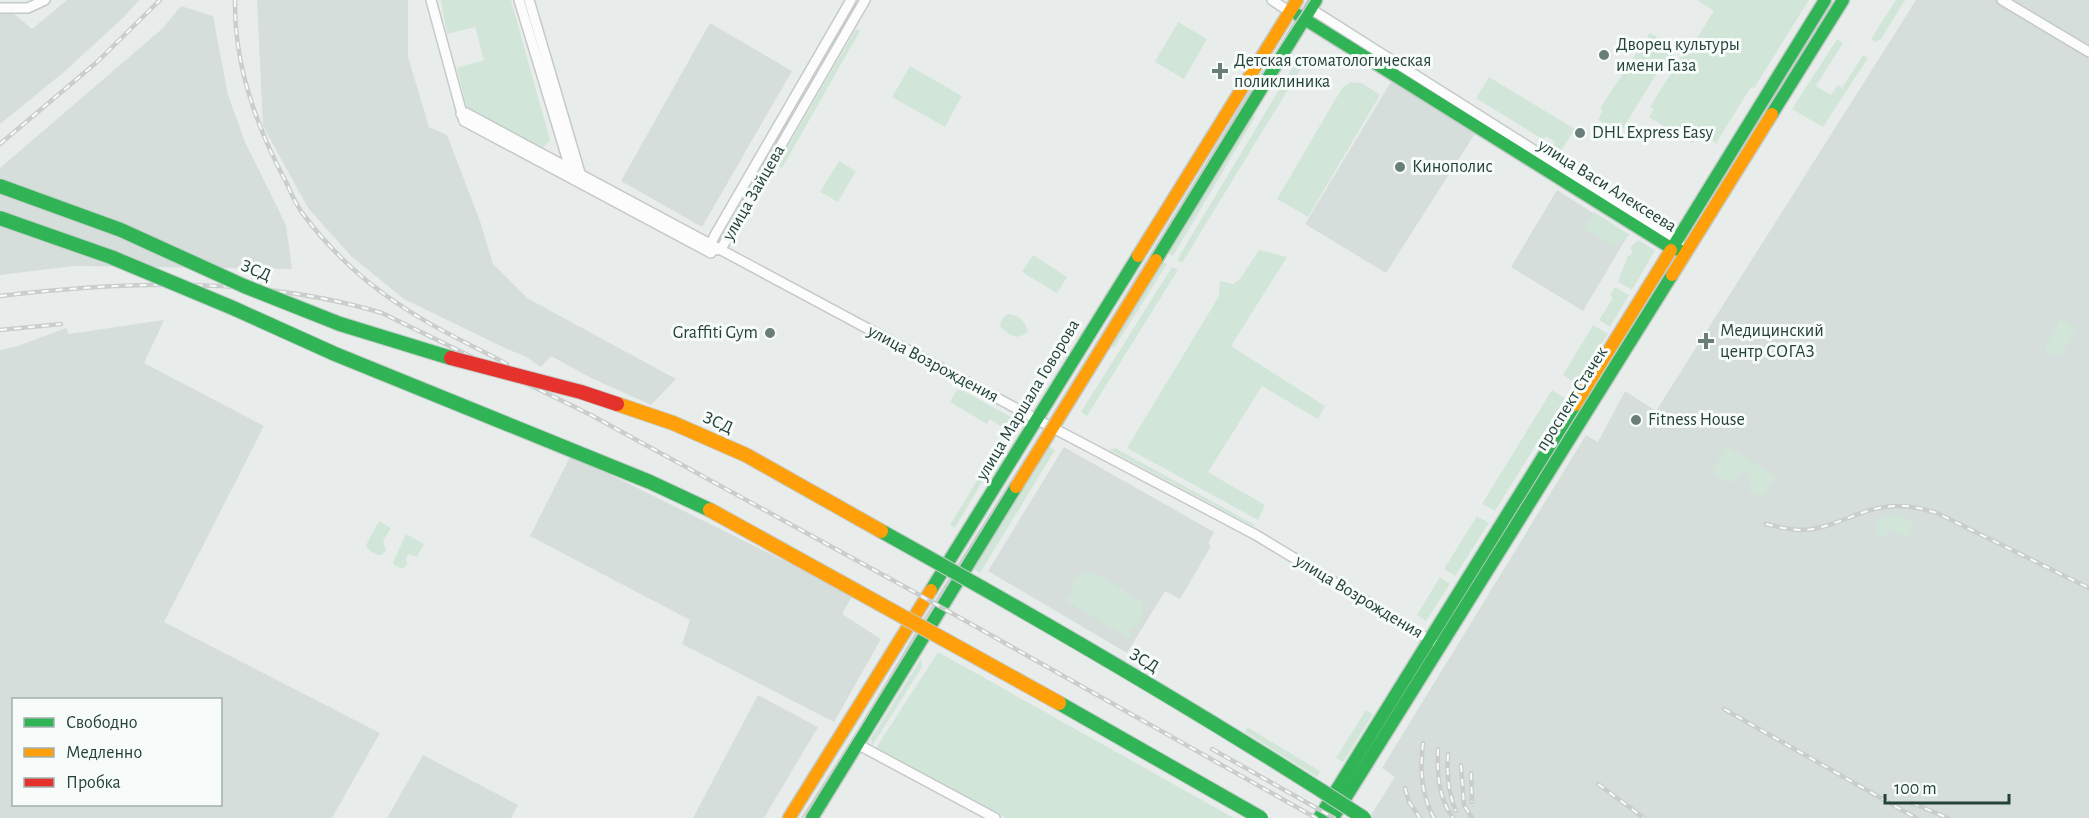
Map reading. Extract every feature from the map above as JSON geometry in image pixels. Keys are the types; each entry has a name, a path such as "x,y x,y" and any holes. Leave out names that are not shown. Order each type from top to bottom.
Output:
{"main road":[{"name":"проспект Стачек","path":"1333,818 1673,243 1825,0"},
{"name":"проспект Стачек","path":"1319,818 1435,643 1686,251 1843,0"},
{"name":"улица Васи Алексеева","path":"1303,6 1686,251"},
{"name":"улица Маршала Говорова","path":"789,818 1038,420 1303,6"},
{"name":"улица Маршала Говорова","path":"812,818 1052,426 1303,6"},
{"name":"ЗСД","path":"0,186 120,230 244,286 340,324 440,355 591,396 673,423 746,455 1000,597 1251,745 1364,818"},
{"path":"0,218 111,257 335,354 619,469 702,506 971,652 1261,818"}],"street":[{"path":"0,8 28,8 45,0"},
{"path":"431,0 461,114 466,113 570,167"},
{"path":"519,0 570,167 577,176"},
{"path":"529,0 577,176"},
{"name":"улица Зайцева","path":"711,248 851,0"},
{"name":"улица Зайцева","path":"721,249 865,0"},
{"name":"улица Васи Алексеева","path":"1272,0 1303,6"},
{"path":"2002,0 2089,52"},
{"name":"улица Возрождения","path":"461,114 464,121 577,176 711,248 721,249 1256,535 1435,643"},
{"path":"857,744 996,818"}],"shaded area":[{"path":"67,0 139,0 125,16 64,72 0,124 0,13 13,13 32,29"},
{"path":"257,0 408,0 408,57 429,127 447,135 480,221 493,264 527,298 676,379 651,405 591,378 551,356 541,367 525,356 404,299 351,256 308,208 263,126"},
{"path":"1916,0 2089,0 2089,818 1369,818 1395,777 1382,768 1586,435 1598,442 1625,391 1656,411"},
{"path":"181,6 213,16 228,95 245,142 286,225 292,269 74,266 0,275 0,168 163,28"},
{"path":"710,23 792,71 702,227 621,181"},
{"path":"1392,80 1476,132 1386,273 1305,224"},
{"path":"1557,190 1628,235 1583,311 1511,267"},
{"path":"164,320 144,363 264,426 164,622 380,733 332,818 0,818 0,350 18,346 66,328 69,334"},
{"path":"1064,447 1214,532 1208,543 1211,546 1180,599 1165,591 1127,653 988,571"},
{"path":"571,455 853,595 842,614 881,639 834,722 682,644 690,620 530,536"},
{"path":"758,695 818,727 764,818 693,818"},
{"path":"423,755 518,805 511,818 387,818"}],"green space":[{"path":"441,0 511,0 550,140 543,148 467,109 457,68 484,60 475,27 447,34"},
{"path":"1697,0 1809,0 1754,88 1751,87 1716,143 1700,134 1693,143 1649,117 1654,109 1650,107 1683,54 1686,55 1714,11"},
{"path":"1896,0 1905,0 1881,39 1875,42 1871,39"},
{"path":"1178,22 1207,39 1184,79 1155,62"},
{"path":"856,29 860,31 782,168 777,165"},
{"path":"1650,33 1676,49 1664,69 1659,70 1620,133 1598,120 1603,110 1600,108"},
{"path":"1837,39 1843,43 1816,86 1831,95 1838,85 1842,88 1863,55 1868,58 1823,127 1792,109"},
{"path":"1301,53 1308,57 1182,263 1177,260"},
{"path":"910,66 962,96 945,127 892,97"},
{"path":"1489,77 1575,129 1561,151 1553,146 1555,142 1546,136 1544,140 1476,98"},
{"path":"1350,82 1362,83 1380,95 1308,217 1277,199 1342,88"},
{"path":"1250,114 1255,117 1173,256 1167,253"},
{"path":"839,161 856,171 838,202 820,192"},
{"path":"1594,212 1630,235 1613,246 1584,228"},
{"path":"1638,240 1655,250 1632,290 1618,282 1628,255 1630,256 1633,251 1630,248"},
{"path":"1259,250 1287,257 1231,346 1325,406 1318,419 1262,386 1208,472 1265,505 1258,520 1127,448 1219,296 1220,281 1233,284 1240,279"},
{"path":"1033,255 1067,277 1057,293 1022,272"},
{"path":"1161,261 1167,264 1114,348 1109,345"},
{"path":"1172,267 1178,270 1087,416 1081,412"},
{"path":"1615,287 1629,295 1610,327 1599,320 1613,298 1610,295"},
{"path":"1008,314 1021,319 1028,331 1017,337 1006,332 1000,326 1002,319"},
{"path":"2060,319 2076,328 2061,355 2045,353 2045,348"},
{"path":"1593,325 1608,334 1576,384 1563,375"},
{"path":"958,388 1018,421 955,528 950,525 1005,435 1000,432 1002,427 990,419 987,424 950,402"},
{"path":"1552,390 1565,398 1495,511 1482,504"},
{"path":"1048,446 1055,450 980,573 972,568"},
{"path":"1727,446 1776,477 1763,497 1750,491 1749,475 1742,470 1734,482 1718,478 1713,471"},
{"path":"1115,448 1255,525 1253,526 1109,450"},
{"path":"1896,514 1913,522 1907,538 1890,529 1884,537 1874,533 1878,519"},
{"path":"1477,516 1489,523 1455,576 1444,569"},
{"path":"379,521 391,528 383,541 386,550 382,555 372,553 366,545"},
{"path":"406,534 424,544 417,557 409,554 406,559 407,565 402,569 393,562"},
{"path":"1090,572 1103,577 1141,602 1143,612 1141,620 1127,631 1132,635 1130,638 1065,600 1068,596 1071,598 1074,580"},
{"path":"1440,577 1450,584 1426,621 1417,615"},
{"path":"938,652 1234,818 1006,818 876,748"},
{"path":"921,659 922,667 872,746 871,739"},
{"path":"1366,710 1373,714 1343,762 1336,758"},
{"path":"1247,727 1320,771 1317,777 1245,732"}],"tram line":[{"path":"802,818 1247,97 1310,0"}],"railway":[{"path":"0,144 97,62 160,0"},
{"path":"235,0 238,48 256,117 303,214 349,265 389,298 428,323 507,364"},
{"path":"0,296 143,285 240,287 335,301 382,313 591,415 907,588 1316,818"},
{"path":"0,330 61,324"},
{"path":"1766,524 1802,530 1814,529 1884,507 1917,508 1937,513 2089,588"},
{"path":"1724,709 1916,818"},
{"path":"1423,743 1422,782 1426,800 1434,818"},
{"path":"1212,749 1334,818"},
{"path":"1438,749 1441,794 1453,818"},
{"path":"1448,754 1449,783 1456,811"},
{"path":"1461,765 1464,805 1472,818"},
{"path":"1471,773 1472,802"},
{"path":"1598,784 1644,818"},
{"path":"1405,788 1409,802 1420,818"},
{"path":"1912,803 1948,818"}],"traffic: fast":[{"path":"1156,260 1316,0"},
{"path":"1671,250 1825,0"},
{"path":"1772,114 1843,0"},
{"path":"1298,15 1671,248 1679,250"},
{"path":"0,186 121,230 244,286 340,324 451,358"},
{"path":"0,218 111,257 335,354 650,482 710,510"},
{"path":"931,590 1138,256"},
{"path":"1333,818 1672,275"},
{"path":"1319,818 1575,405"},
{"path":"812,818 1016,487"},
{"path":"881,531 1125,670 1364,818"},
{"path":"1059,703 1261,818"}],"traffic: slow":[{"path":"1138,256 1297,0"},
{"path":"1672,275 1772,114"},
{"path":"1575,405 1671,250"},
{"path":"1016,487 1156,260"},
{"path":"617,404 673,423 746,455 881,531"},
{"path":"710,510 1059,703"},
{"path":"789,818 931,590"}],"traffic: jam":[{"path":"451,358 581,392 617,404"}],"place":[{"name":"Дворец культуры имени Газа","path":"1604,55"},
{"name":"Детская стоматологическая поликлиника","path":"1220,71"},
{"name":"DHL Express Easy","path":"1580,133"},
{"name":"Кинополис","path":"1400,167"},
{"name":"Graffiti Gym","path":"770,333"},
{"name":"Медицинский центр СОГАЗ","path":"1706,341"},
{"name":"Fitness House","path":"1636,420"}]}
